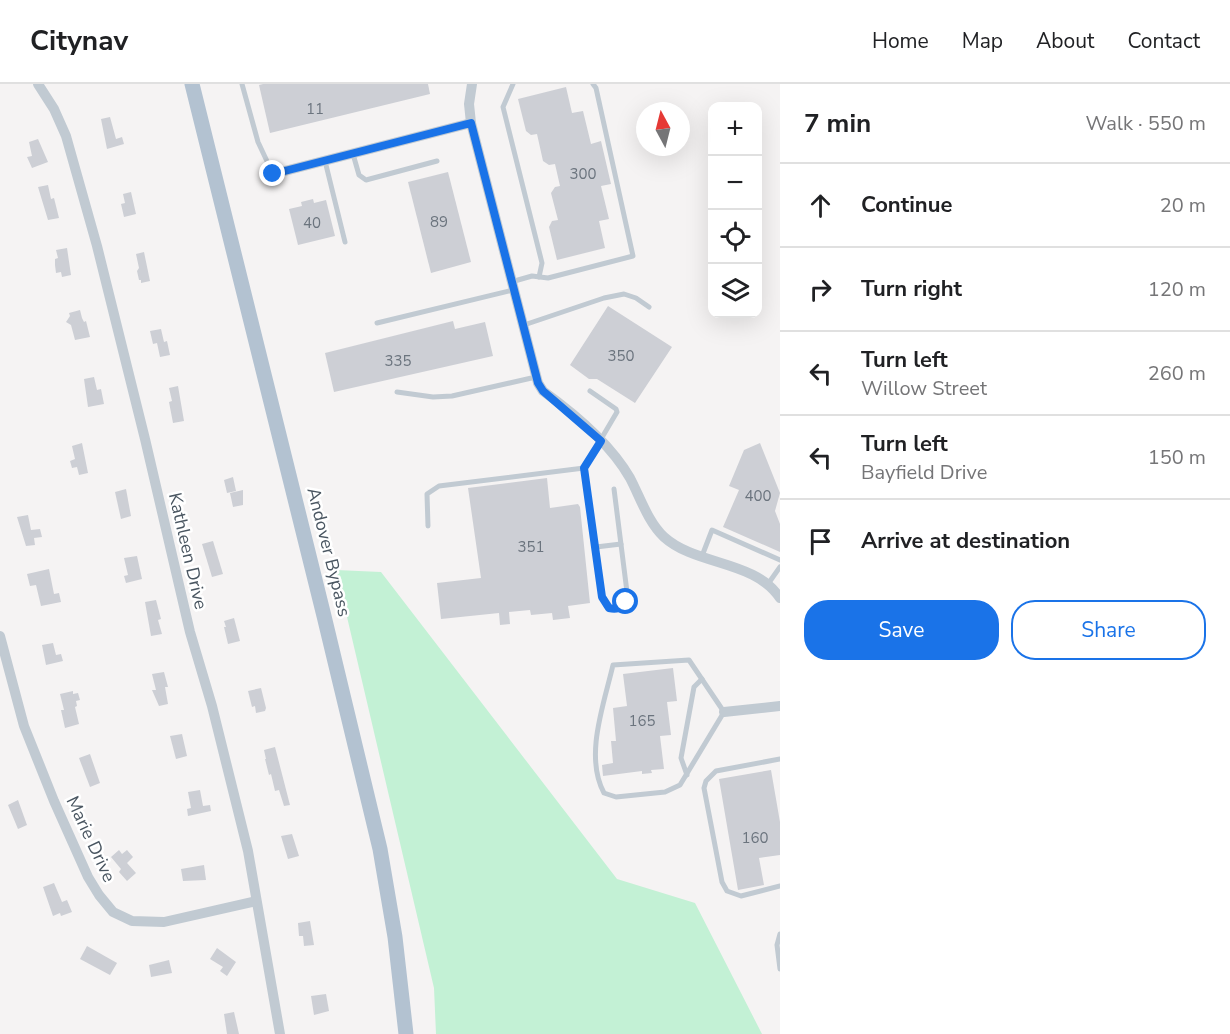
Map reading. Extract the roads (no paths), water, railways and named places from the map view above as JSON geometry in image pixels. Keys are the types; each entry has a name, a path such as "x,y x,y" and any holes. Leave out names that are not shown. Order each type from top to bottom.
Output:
{"main road":[{"name":"Andover Bypass","path":"192,84 380,849 395,937 406,1034"}],"street":[{"name":"Kathleen Drive","path":"38,84 54,109 66,136 97,246 190,632 212,706 248,851 280,1034"},
{"path":"472,84 469,104 471,123 522,326 536,377 543,391 601,441 629,477 654,525 663,536 680,548 755,576 780,598"},
{"path":"273,174 471,123"},
{"name":"Marie Drive","path":"0,636 24,726 54,801 88,877 113,912 132,921 164,922 256,901"},
{"path":"724,712 780,706"}],"lane":[{"path":"242,84 258,142 273,174"},
{"path":"513,84 503,107 542,263 539,277"},
{"path":"377,323 512,286 532,276 548,278 633,256 596,88 593,84"},
{"path":"353,154 359,175 366,180 437,161"},
{"path":"326,161 345,242"},
{"path":"522,326 604,298 624,294 636,298 649,307"},
{"path":"397,392 433,397 452,396 536,377"},
{"path":"590,391 617,412 584,468 602,597 609,608 615,609 620,608 626,602 626,572 614,489"},
{"path":"428,526 427,494 439,486 584,468"},
{"path":"702,556 712,530 780,560"},
{"path":"596,547 621,544"},
{"path":"767,585 780,567"},
{"path":"689,660 702,679 724,712 680,785 665,792 616,797 604,793 599,784 594,749 613,665 689,660"},
{"path":"687,774 681,758 694,687 702,679"},
{"path":"780,759 716,771 706,781 704,788 722,882 727,891 741,896 780,886"},
{"path":"780,933 777,945 780,969"}]}
